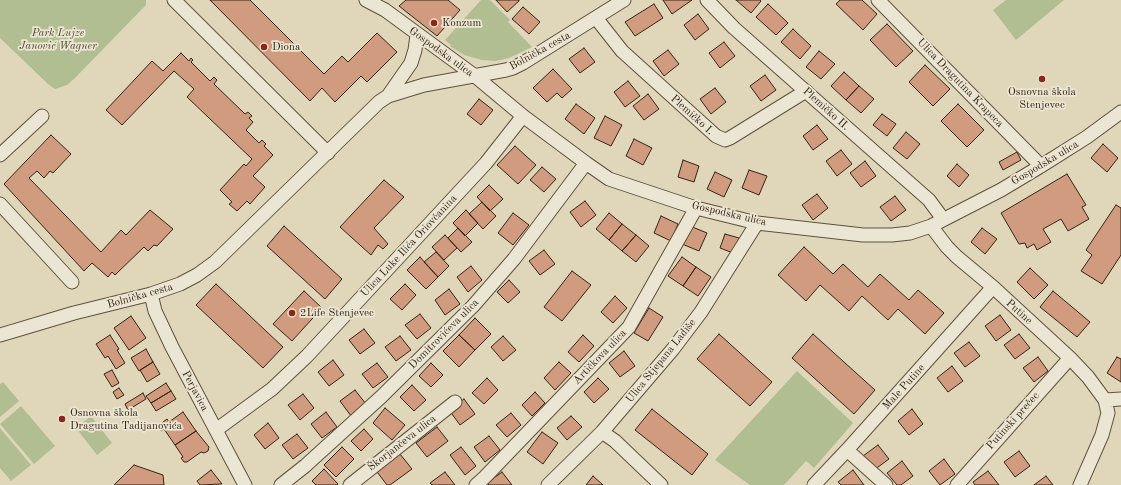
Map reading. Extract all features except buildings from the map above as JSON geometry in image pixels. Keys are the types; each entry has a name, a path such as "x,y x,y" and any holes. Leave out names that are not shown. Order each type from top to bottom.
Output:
{"street":[{"path":"174,0 328,153"},
{"name":"Gospodska ulica","path":"366,0 385,10 417,35 475,76 523,116 586,164 609,179 696,208 757,223 863,235 892,235 910,233 931,226 1001,190 1087,137 1121,112"},
{"name":"Bolnička cesta","path":"0,335 152,294 180,284 197,275 215,262 328,153 373,107 388,96 424,84 513,68 624,0"},
{"name":"Plemičko II.","path":"707,0 734,28 929,200 943,219"},
{"name":"Ulica Dragutina Krapeca","path":"878,0 1041,166"},
{"name":"Plemičko I.","path":"596,18 622,51 716,136 725,140 806,91"},
{"path":"388,96 410,63 415,50 417,35"},
{"path":"0,155 42,116"},
{"name":"Ulica Luke Ilića Oriovčanina","path":"216,430 272,389 307,356 486,162 523,116"},
{"name":"Domitrovićeva ulica","path":"281,485 306,466 381,396 473,306 514,259 586,164"},
{"path":"0,204 72,282"},
{"name":"Artičkova ulica","path":"476,485 629,327 696,208"},
{"name":"Ulica Stjepana Ladiše","path":"548,485 602,432 673,348 701,312 757,223"},
{"name":"Putine","path":"931,226 947,247 1070,358 1088,376 1105,400"},
{"name":"Male Putine","path":"814,485 993,288"},
{"name":"Perjavica","path":"152,294 155,311 163,330 245,485"},
{"name":"Putinski prečec","path":"956,485 1070,358"},
{"path":"1080,485 1102,435 1108,413 1105,400 1121,399"},
{"name":"Škorjančeva ulica","path":"350,485 455,402"},
{"path":"602,432 615,442 661,485"},
{"path":"847,450 886,485"}],"green space":[{"name":"Park Lujze Janović Wagner","path":"0,0 146,0 146,5 74,79 67,85 55,89 0,38"},
{"path":"481,0 490,0 510,20 508,22 532,47 509,58 496,61 482,60 464,55 450,46 451,45 445,40"},
{"path":"1006,0 1064,0 1016,40 993,10"},
{"path":"797,371 853,423 814,468 806,461 784,485 750,485 715,460"},
{"path":"3,382 19,401 0,417 0,384"},
{"path":"21,406 55,446 34,464 0,424"},
{"path":"91,416 112,443 97,455 76,428"},
{"path":"0,428 31,465 11,481 0,468"}],"place":[{"name":"Konzum","path":"434,23"},
{"name":"Diona","path":"264,47"},
{"name":"Osnovna škola Stenjevec","path":"1042,79"},
{"name":"2Life Stenjevec","path":"292,313"},
{"name":"Osnovna škola Dragutina Tadijanovića","path":"62,419"}]}
